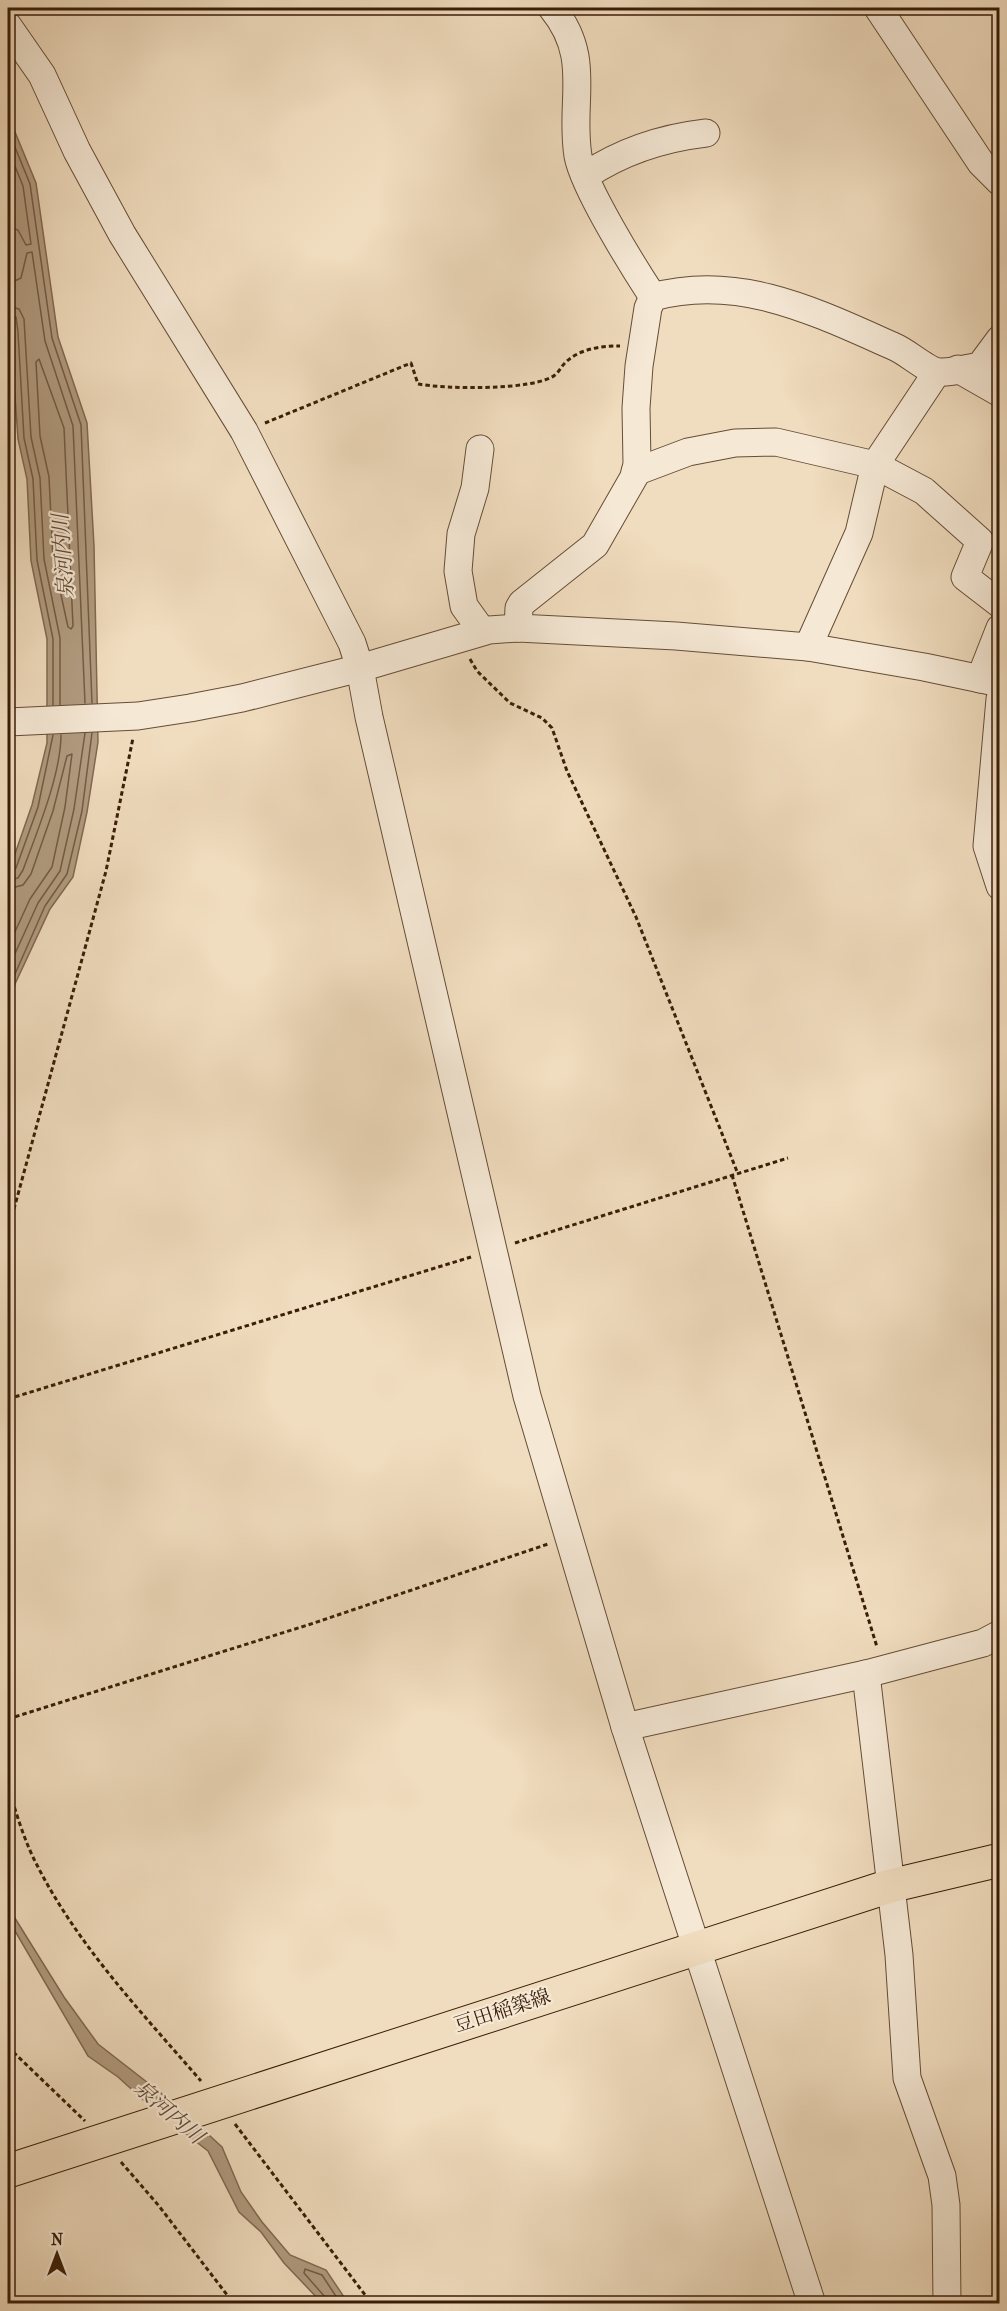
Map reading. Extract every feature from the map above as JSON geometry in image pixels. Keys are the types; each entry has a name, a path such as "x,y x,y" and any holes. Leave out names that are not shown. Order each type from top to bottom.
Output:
{"main road":[{"name":"豆田稲築線","path":"8,2171 890,1886 999,1860"}],"street":[{"path":"552,8 572,40 576,59 578,156 585,176 653,297"},
{"path":"879,8 981,163 999,182"},
{"path":"8,26 42,75 77,151 122,234 244,431 352,643 360,668 369,717 527,1396 626,1727 812,2304"},
{"path":"585,176 607,162 640,148 674,137 706,133"},
{"path":"653,297 675,291 758,294 802,305 999,393"},
{"path":"518,628 519,608 522,603 595,545 627,491 635,472 636,408 642,347 648,308 653,297"},
{"path":"808,647 859,533 875,465 948,370 980,366 999,339"},
{"path":"635,472 688,452 735,443 776,442 875,465 924,491 980,541 965,577 999,604"},
{"path":"469,635 458,571 461,534 475,488 480,449"},
{"path":"8,722 133,716 242,699 360,668 469,635 518,628 676,636 808,647 990,681 999,628"},
{"path":"999,699 987,846 999,886"},
{"path":"626,1727 875,1672 982,1643 999,1634"},
{"path":"875,1672 890,1886 899,1955 907,2078 942,2176 946,2205 947,2304"}],"path":[{"path":"244,431 411,363 418,384 439,388 498,386 549,377 581,352 598,347 642,347"},
{"path":"469,635 477,671 510,703 542,718 552,728 567,771 636,917 738,1174"},
{"path":"8,1231 106,871 133,716"},
{"path":"8,1399 788,1158"},
{"path":"732,1175 875,1672"},
{"path":"8,1719 314,1623 569,1538"},
{"path":"8,1786 36,1865 56,1901 84,1942 216,2102 372,2304"},
{"path":"8,2047 104,2140 234,2304"}],"water":[{"name":"泉河内川","path":"8,115 36,183 58,337 87,423 94,546 98,742 87,812 73,877 50,909 15,984 8,1014 8,874 32,805 47,743 47,639 31,561 27,479 18,439 8,297 14,251 8,234"},
{"name":"泉河内川","path":"8,1907 64,1997 98,2044 175,2104 222,2147 241,2192 262,2222 290,2255 326,2270 348,2303 322,2303 284,2263 261,2232 239,2212 208,2151 150,2106 118,2077 88,2056 8,1919"}]}
